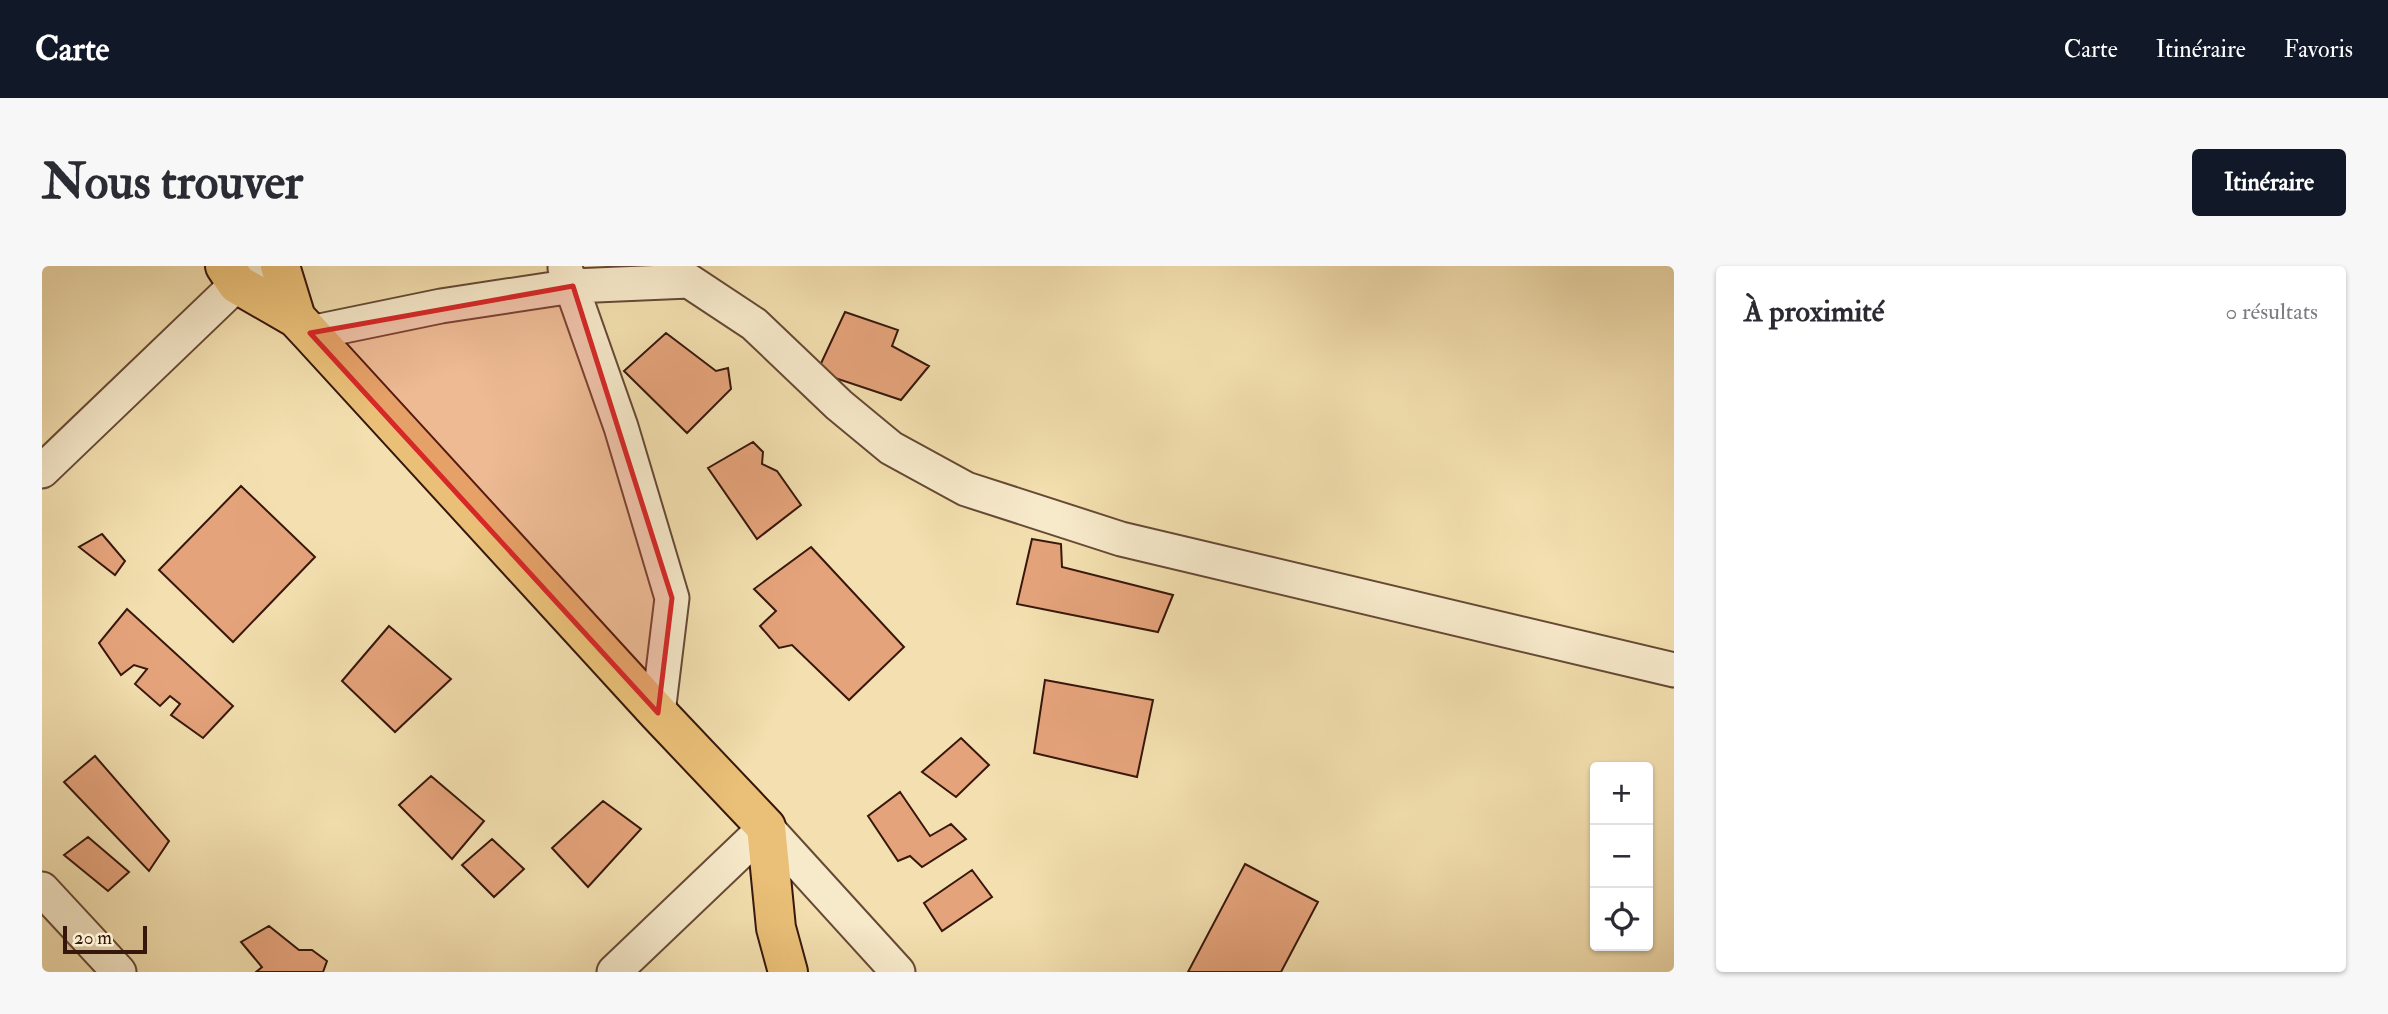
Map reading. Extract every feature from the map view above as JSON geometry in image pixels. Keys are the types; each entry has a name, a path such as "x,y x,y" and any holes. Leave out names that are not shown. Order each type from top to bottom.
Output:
{"highway":[{"path":"280,266 303,325"},
{"path":"241,272 303,325 766,827 776,928 789,972"}],"street":[{"path":"42,470 241,272"},
{"path":"303,325 441,306 569,276 682,274 754,324 839,405 891,448 966,489 1122,539 1674,670"},
{"path":"569,276 621,427 671,598 658,713"},
{"path":"614,972 766,827 898,972"},
{"path":"42,889 119,972"}],"highlighted area":[{"path":"573,286 672,598 658,713 585,633 310,333"}],"building":[{"path":"845,312 898,330 892,346 929,366 901,400 817,372"},
{"path":"666,333 716,371 728,368 731,389 687,433 624,371"},
{"path":"753,442 763,452 762,464 777,471 801,505 757,539 708,468"},
{"path":"241,486 315,557 233,642 159,570"},
{"path":"102,534 125,561 115,575 79,547"},
{"path":"1032,539 1061,544 1062,567 1173,595 1158,632 1017,604"},
{"path":"811,547 904,647 849,700 792,645 779,648 760,626 776,611 754,589"},
{"path":"127,609 233,706 203,738 171,715 180,704 170,696 160,706 135,684 147,669 134,665 121,675 99,643"},
{"path":"389,626 451,679 395,732 342,681"},
{"path":"1045,680 1153,700 1137,777 1034,753"},
{"path":"961,738 989,765 956,797 922,772"},
{"path":"95,756 169,841 149,871 64,782"},
{"path":"431,776 484,821 452,859 399,805"},
{"path":"900,792 930,836 951,824 966,839 922,867 910,856 898,861 868,816"},
{"path":"603,801 641,829 588,887 552,848"},
{"path":"88,837 129,872 108,891 64,855"},
{"path":"492,839 524,869 494,897 462,865"},
{"path":"1245,864 1318,902 1281,972 1188,972"},
{"path":"972,870 992,897 942,931 924,903"},
{"path":"269,926 299,950 312,950 327,961 323,972 256,972 262,967 241,942"}]}
